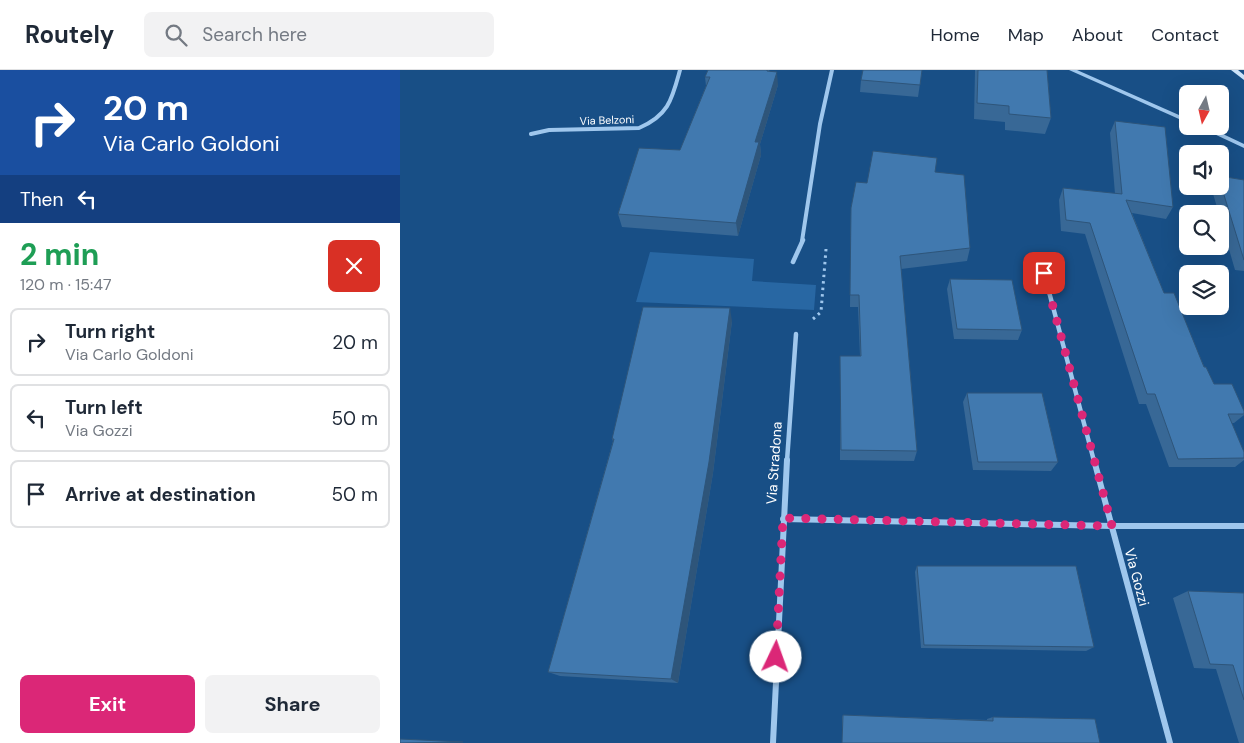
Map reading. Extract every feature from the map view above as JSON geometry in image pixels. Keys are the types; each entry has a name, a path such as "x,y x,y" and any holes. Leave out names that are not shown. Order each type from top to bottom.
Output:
{"main road":[{"path":"1234,70 1244,78"}],"street":[{"name":"Via Belzoni","path":"531,134 549,130 639,128 653,123 666,109 680,70"},
{"path":"793,262 803,240 819,133 832,70"},
{"path":"1072,70 1179,116"},
{"path":"1220,135 1244,146"},
{"name":"Via Gozzi","path":"1044,273 1170,743"},
{"name":"Via Stradona","path":"773,743 783,518 796,334"},
{"path":"783,518 1112,526 1244,526"}],"path":[{"path":"796,334 821,312 826,244"}],"shaded area":[{"path":"650,252 754,259 752,281 816,285 814,310 636,302"}],"building":[{"path":"708,70 767,70 777,72 755,142 759,142 736,223 618,214 639,148 680,150 710,77 705,77"},
{"path":"863,70 922,70 920,85 861,80"},
{"path":"978,70 1047,70 1051,118 1009,114 1009,106 977,103"},
{"path":"1115,121 1165,127 1173,207 1126,200 1164,293 1174,293 1179,305 1179,315 1183,315 1204,367 1206,367 1214,384 1232,384 1244,414 1228,414 1244,452 1244,458 1178,459 1155,394 1147,394 1090,223 1066,220 1063,188 1122,194"},
{"path":"873,151 937,158 935,172 964,175 970,248 900,256 917,451 841,450 840,356 861,356 859,295 850,295 851,208 856,182 867,183"},
{"path":"1229,178 1244,180 1244,260 1229,211 1229,205 1227,205 1224,195 1229,195"},
{"path":"950,279 1012,280 1022,330 957,329"},
{"path":"643,307 730,308 709,462 671,679 548,672 614,439 612,439"},
{"path":"967,393 1042,393 1058,462 978,462"},
{"path":"917,566 1076,566 1094,647 924,645"},
{"path":"1188,591 1244,593 1244,700 1233,665 1210,664"},
{"path":"843,715 993,721 993,717 1095,719 1100,743 842,743"},
{"path":"400,739 463,742 400,743"}],"route":[{"path":"776,657 783,518 1112,526 1044,273"}]}
